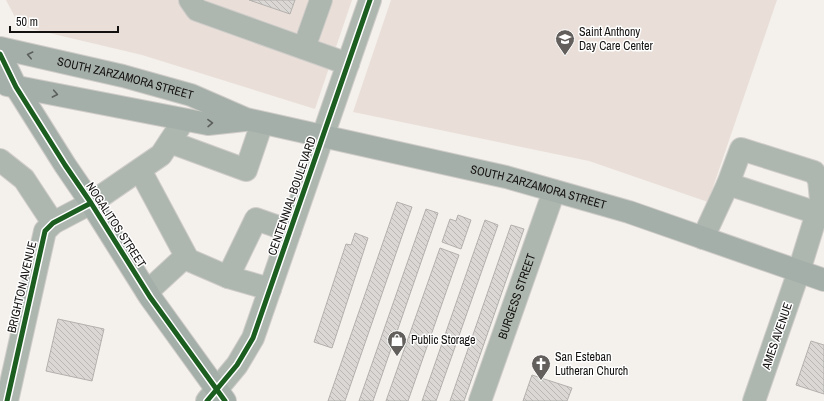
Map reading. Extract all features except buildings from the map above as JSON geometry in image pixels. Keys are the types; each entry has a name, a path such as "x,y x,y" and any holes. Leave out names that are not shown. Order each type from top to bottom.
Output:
{"main road":[{"name":"SOUTH ZARZAMORA STREET","path":"0,48 123,76 191,96 254,121 506,177 628,212 824,280"},
{"name":"NOGALITOS STREET","path":"0,54 8,85 91,203 216,397"},
{"name":"SOUTH ZARZAMORA STREET","path":"8,85 208,124 254,121"}],"street":[{"path":"190,0 197,10 348,64"},
{"path":"304,48 321,0"},
{"name":"CENTENNIAL BOULEVARD","path":"216,397 253,338 370,0"},
{"path":"0,160 24,179 53,223 91,203 161,155 184,120"},
{"path":"170,142 246,170 254,121"},
{"name":"AMES AVENUE","path":"728,184 741,148 814,172 819,180 821,200 799,271 754,401"},
{"path":"140,170 186,256 147,292"},
{"path":"703,238 728,184 817,213"},
{"name":"BURGESS STREET","path":"480,401 554,191"},
{"path":"228,277 256,219 290,231"},
{"name":"BRIGHTON AVENUE","path":"7,401 45,231 53,223"},
{"path":"184,258 228,277 270,289"}],"shaded area":[{"path":"6,0 352,0 315,109 142,55 28,28 16,19"},
{"name":"Saint Anthony Day Care Center","path":"391,0 777,0 708,202 589,161 353,112"}],"cycle path":[{"path":"207,401 237,365 253,338 370,0"},
{"path":"0,54 16,87 150,297 225,401"},
{"path":"7,401 45,231 53,223 91,203"}],"place":[{"name":"Saint Anthony Day Care Center","path":"565,56"},
{"name":"Public Storage","path":"397,357"},
{"name":"San Esteban Lutheran Church","path":"541,381"}]}
